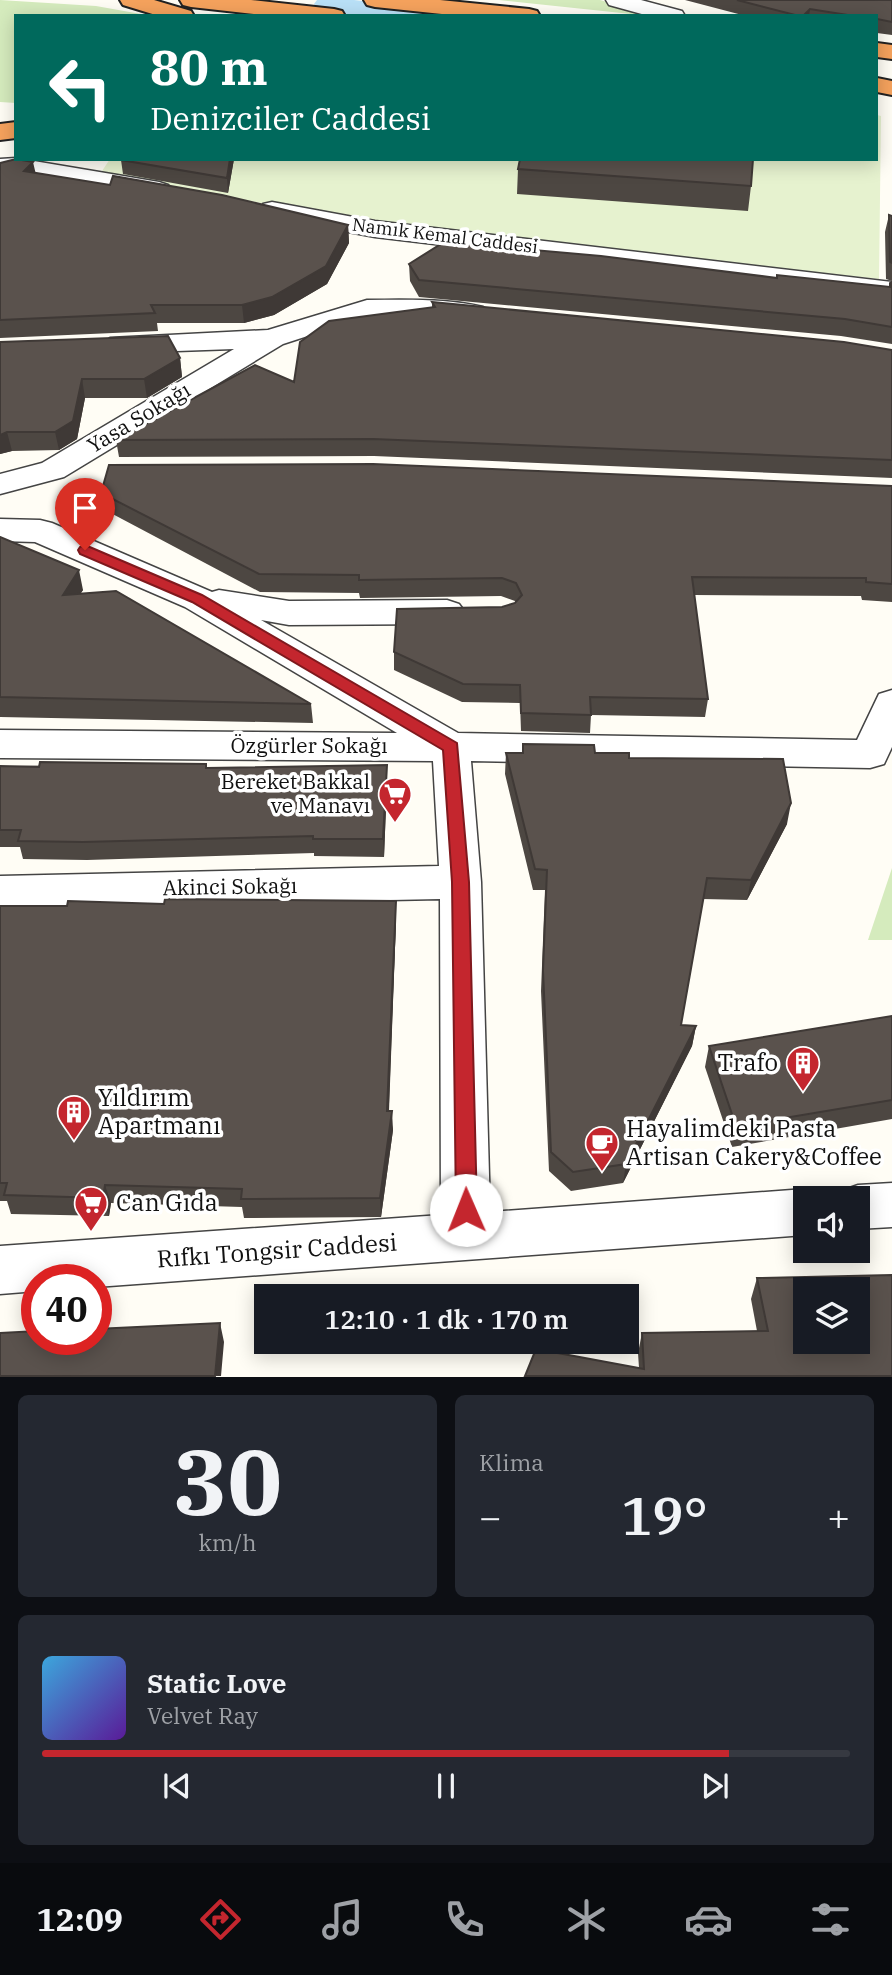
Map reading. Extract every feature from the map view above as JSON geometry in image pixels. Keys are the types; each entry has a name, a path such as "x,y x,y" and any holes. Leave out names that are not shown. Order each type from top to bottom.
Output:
{"highway":[{"path":"131,0 176,14"},
{"path":"191,0 316,14"},
{"path":"375,0 511,14"}],"street":[{"path":"617,0 667,14"},
{"path":"0,167 19,165 183,194"},
{"name":"Namık Kemal Caddesi","path":"252,206 375,229 467,229 892,290"},
{"path":"96,345 273,338 367,308 424,308 493,315"},
{"name":"Yasa Sokağı","path":"0,484 53,470 273,338"},
{"path":"53,470 109,470"},
{"path":"0,530 40,531 197,599 452,747 460,882 466,1238"},
{"path":"197,599 289,613 475,611"},
{"name":"Özgürler Sokağı","path":"0,744 452,747 870,754 892,703"},
{"name":"Akinci Sokağı","path":"0,892 460,882"},
{"path":"870,1207 892,1205"},
{"name":"Rıfkı Tongsir Caddesi","path":"0,1270 793,1213"}],"green space":[{"path":"0,0 96,6 141,14 14,14 14,103 0,102"},
{"path":"499,0 600,0 652,14"},
{"path":"878,115 881,116 879,279 378,224 100,174 109,161 878,161"},
{"path":"892,868 892,940 868,940"}],"building":[{"path":"737,0 892,0 892,22 878,19 878,14 841,14 810,9 805,14 791,14"},
{"path":"14,160 33,162 24,171 110,185 113,176 222,195 348,225 326,266 272,297 242,305 151,305 155,313 0,320 0,163"},
{"path":"127,161 230,161 227,178"},
{"path":"520,161 753,161 751,186 518,169"},
{"path":"889,215 892,216 892,263 890,262"},
{"path":"444,242 601,256 777,278 777,275 890,287 892,282 892,327 845,319 419,280 409,264"},
{"path":"432,302 844,342 892,350 892,460 373,439 116,440 255,365 294,382 300,342 329,321 435,307"},
{"path":"168,336 180,358 144,379 82,379 73,421 55,432 7,432 0,435 0,342"},
{"path":"373,464 892,486 892,584 866,582 866,578 692,577 708,699 590,697 591,715 521,713 520,685 463,684 394,652 397,609 502,607 515,603 522,595 516,583 502,578 359,580 359,575 259,574 101,493 109,465"},
{"path":"0,537 79,570 63,595 116,591 311,704 0,697"},
{"path":"523,744 594,745 595,753 629,753 629,758 783,759 791,803 751,880 707,878 681,1025 696,1026 626,1164 573,1172 551,1152 543,971 547,870 535,869 506,753 523,753"},
{"path":"40,762 206,764 206,768 387,765 383,839 313,839 313,836 83,842 18,841 21,830 0,830 0,766 39,767"},
{"path":"165,899 396,901 387,1111 392,1111 380,1198 241,1199 242,1189 105,1185 103,1198 4,1195 7,1183 0,1183 0,906 67,906 68,901 164,904"},
{"name":"Trafo","path":"892,1016 892,1100 736,1126 709,1046"},
{"path":"892,1275 892,1376 525,1376 534,1354 563,1354 644,1369 642,1333 768,1331 757,1278 793,1277 793,1354 870,1354 870,1277 802,1277"},
{"path":"220,1323 215,1376 0,1376 0,1333 21,1332 21,1355 112,1355 112,1328"}],"waterway":[{"path":"326,4 416,14"}],"place":[{"name":"Bereket Bakkal ve Manavı","path":"395,824"},
{"name":"Trafo","path":"803,1093"},
{"name":"Yıldırım Apartmanı","path":"74,1142"},
{"name":"Hayalimdeki Pasta Artisan Cakery&Coffee","path":"602,1173"},
{"name":"Can Gıda","path":"91,1233"}],"route":[{"path":"85,550 197,599 452,747 460,882 466,1210"}]}
